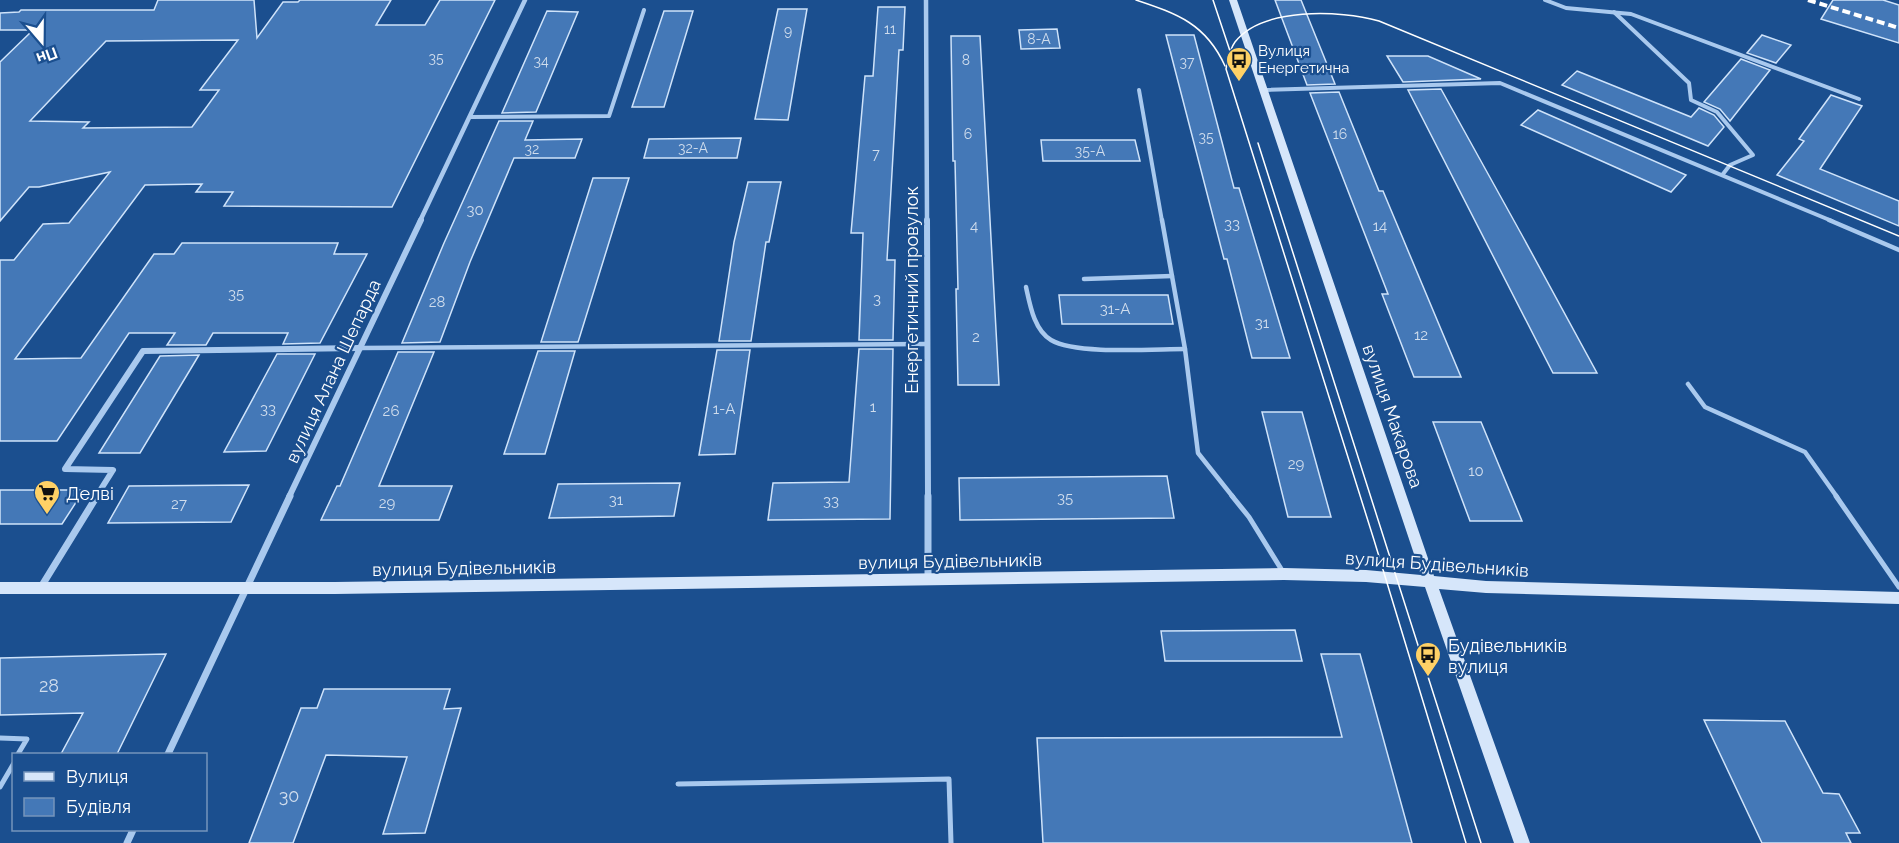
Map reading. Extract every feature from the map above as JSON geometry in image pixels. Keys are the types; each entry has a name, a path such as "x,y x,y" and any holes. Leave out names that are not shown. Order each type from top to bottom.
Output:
{"street":[{"name":"вулиця Алана Шепарда","path":"168,753 525,0"},
{"name":"Енергетичний провулок","path":"926,0 928,579"},
{"name":"вулиця Макарова","path":"1233,0 1429,581 1522,843"},
{"path":"40,588 113,470 65,469 143,351 360,348"},
{"name":"вулиця Будівельників","path":"0,588 335,588 1284,574 1366,576 1486,587 1899,598"}],"lane":[{"path":"1545,0 1566,8 1631,14 1859,99"},
{"path":"470,117 609,116 644,10"},
{"path":"1614,12 1689,83 1691,100 1717,112 1754,155 1730,165 1724,174"},
{"path":"1262,90 1500,83 1724,174 1899,250"},
{"path":"1139,90 1185,349 1198,453 1249,517 1284,574"},
{"path":"1084,279 1172,276"},
{"path":"1026,288 1033,319 1052,341 1076,346 1185,349"},
{"path":"360,348 926,344"},
{"path":"1688,384 1705,407 1805,452 1899,587"},
{"path":"0,738 27,739 19,753"},
{"path":"0,787 12,766"},
{"path":"678,784 949,779 951,843"}],"building":[{"path":"158,0 254,0 257,38 283,2 391,0 376,25 425,25 440,0 495,0 392,207 224,206 233,192 196,192 202,184 145,185 15,359 81,358 154,254 174,254 182,243 338,243 334,254 367,254 320,343 283,344 288,333 213,333 206,345 167,345 175,333 129,333 57,441 0,441 0,260 14,260 43,224 69,223 110,172 39,187 29,187 0,221 0,62 33,30 0,30 0,13 21,10 154,10","holes":["238,40 200,90 219,90 192,127 83,128 89,122 30,121 106,41"]},
{"path":"1275,0 1301,0 1335,84 1307,85"},
{"path":"1833,0 1883,0 1899,5 1899,43 1821,19"},
{"path":"878,7 905,7 903,50 899,50 887,260 895,260 893,340 859,340 863,233 851,233 865,76 873,76"},
{"path":"778,9 807,9 788,120 755,119"},
{"path":"547,11 578,12 536,112 502,113"},
{"path":"664,11 693,11 664,107 632,107"},
{"path":"1057,29 1060,48 1021,49 1019,30"},
{"path":"1166,35 1194,35 1234,188 1239,188 1290,358 1252,358"},
{"path":"1762,35 1791,45 1776,63 1747,53"},
{"path":"951,36 980,36 999,385 958,385 956,289 958,289"},
{"path":"1387,56 1428,56 1481,79 1403,82"},
{"path":"1741,59 1770,70 1730,121 1720,109 1704,102"},
{"path":"1577,71 1691,117 1699,108 1714,115 1724,127 1708,146 1562,85"},
{"path":"1441,89 1597,373 1553,373 1408,90"},
{"path":"1339,92 1379,191 1383,191 1461,377 1414,377 1382,294 1388,294 1310,93"},
{"path":"1831,95 1862,106 1820,169 1899,201 1899,226 1777,175 1804,141 1799,139"},
{"path":"1538,110 1686,175 1671,192 1521,125"},
{"path":"499,121 533,121 525,140 582,139 575,158 514,158 470,262 440,342 402,343 444,243"},
{"path":"741,138 737,158 644,158 649,139"},
{"path":"1041,140 1135,140 1140,161 1043,161"},
{"path":"593,178 629,178 578,342 541,342"},
{"path":"748,182 781,182 769,242 766,242 751,341 719,341 734,242"},
{"path":"1059,295 1168,295 1173,324 1062,324"},
{"path":"859,349 893,349 890,519 768,520 773,483 849,482"},
{"path":"717,350 750,350 735,454 699,455"},
{"path":"538,351 575,351 545,454 504,454"},
{"path":"398,352 434,352 379,486 452,486 439,520 321,520 337,486 340,486"},
{"path":"277,354 315,354 266,451 224,452"},
{"path":"199,355 140,453 99,453 160,356"},
{"path":"1262,412 1302,412 1331,517 1288,517"},
{"path":"1433,422 1481,422 1522,521 1470,521"},
{"path":"1167,476 1174,518 960,520 959,478"},
{"path":"680,483 674,516 549,518 558,484"},
{"path":"249,485 231,522 108,523 129,486"},
{"path":"0,490 84,490 62,524 0,524"},
{"path":"1295,630 1302,661 1165,661 1161,631"},
{"path":"166,654 117,753 62,753 83,713 0,715 0,658"},
{"path":"1321,654 1360,654 1412,843 1043,843 1037,738 1342,737"},
{"path":"324,689 450,689 444,709 461,708 425,833 383,834 407,757 326,755 293,843 249,843 301,708 317,708"},
{"path":"1704,720 1785,721 1823,793 1839,794 1860,833 1846,833 1851,843 1762,843"}],"tram line":[{"path":"1136,0 1178,16 1200,30 1225,66"},
{"path":"1213,0 1230,52"},
{"path":"1230,52 1235,42 1247,31 1263,22 1282,17 1323,14 1363,17 1379,21 1899,236"},
{"path":"1230,52 1236,69"},
{"path":"1230,52 1226,69 1374,540 1466,843"},
{"path":"1258,143 1481,843"}],"railway":[{"path":"1808,0 1899,28"}],"place":[{"name":"Вулиця Енергетична","path":"1239,83"},
{"name":"Делві","path":"47,516"},
{"name":"Будівельників вулиця","path":"1428,678"}]}
